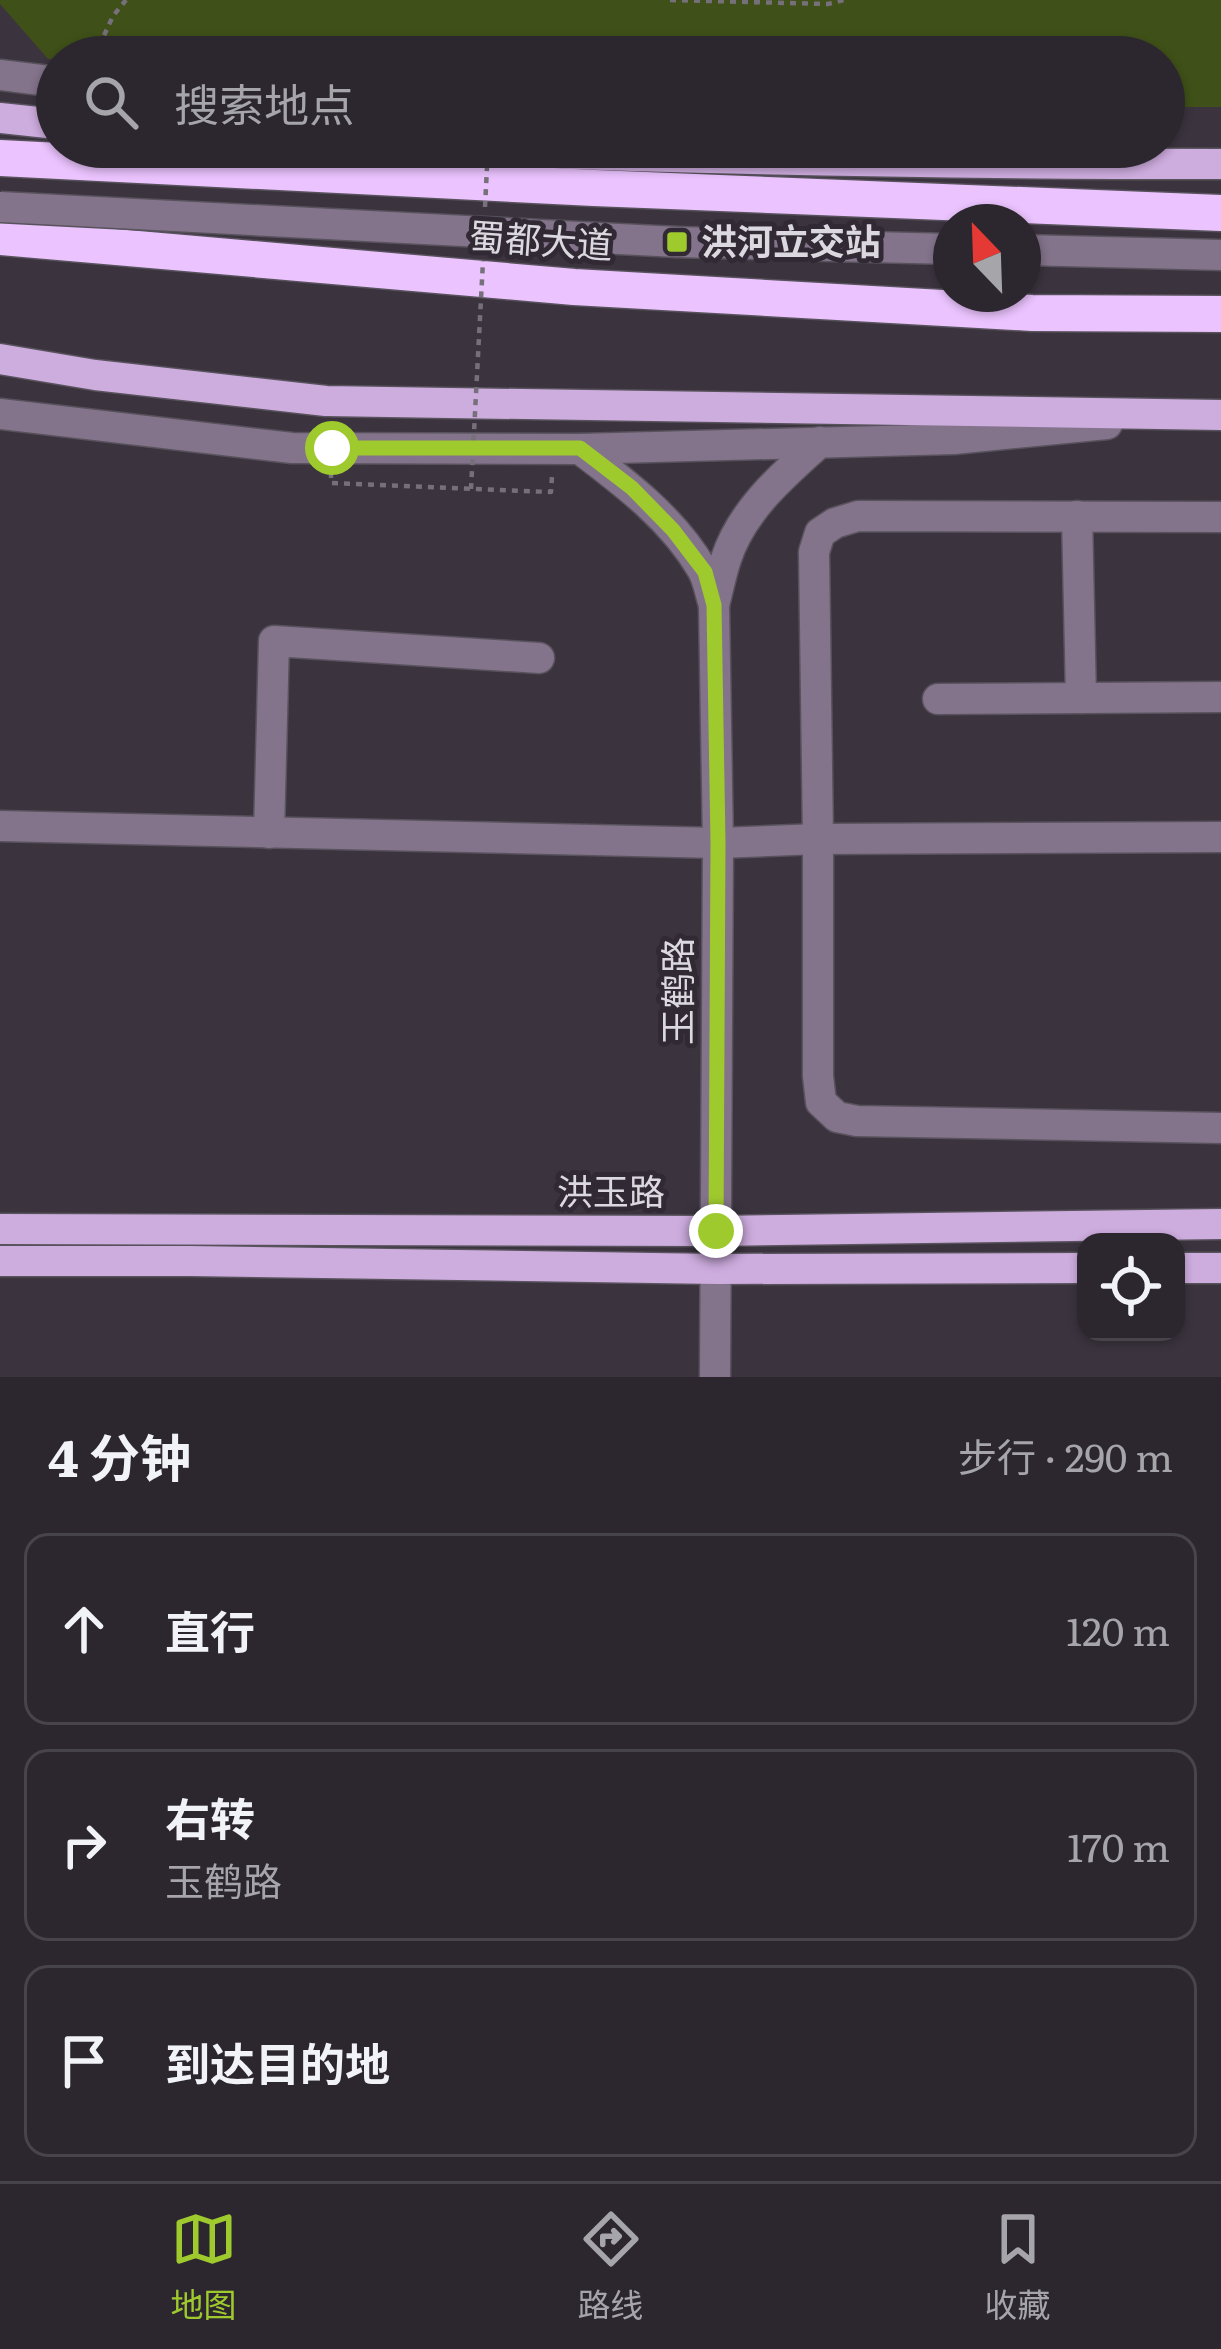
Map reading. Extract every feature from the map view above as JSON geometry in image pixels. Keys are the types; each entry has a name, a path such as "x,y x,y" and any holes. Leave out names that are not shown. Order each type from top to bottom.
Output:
{"highway":[{"name":"蜀都大道","path":"0,158 36,160"},
{"name":"蜀都大道","path":"198,168 1221,213"},
{"name":"蜀都大道","path":"0,237 574,287 1032,313 1221,314"}],"main road":[{"path":"0,118 36,122"},
{"path":"1185,164 1221,164"},
{"path":"0,359 326,401 1207,415"},
{"name":"洪玉路","path":"0,1229 716,1231 1221,1224"},
{"name":"洪玉路","path":"0,1261 1077,1268"},
{"path":"1185,1268 1221,1268"}],"street":[{"path":"0,75 36,79"},
{"path":"0,207 677,242 933,249"},
{"path":"1041,250 1221,255"},
{"path":"0,414 292,448 580,448 954,439 1207,415"},
{"path":"714,605 727,555 746,519 772,484 820,442"},
{"path":"580,448 632,488 673,530 705,572 714,605"},
{"path":"1221,518 858,516 820,533 814,551 821,1102 837,1117 889,1122 1221,1128"},
{"path":"1077,516 1081,698"},
{"name":"玉鹤路","path":"714,605 716,1377"},
{"path":"269,833 274,641 539,658"},
{"path":"938,698 1221,697"},
{"path":"0,826 718,843 818,838 1221,837"}],"path":[{"path":"104,36 126,0"},
{"path":"670,0 828,4 844,0"},
{"path":"485,213 487,168"},
{"path":"471,489 484,245"},
{"path":"331,483 551,491"}],"green space":[{"path":"0,0 1221,0 1221,107 1185,107 1185,36 36,36 36,45"}],"place":[{"name":"洪河立交站","path":"677,242"}],"route":[{"path":"332,448 580,448 632,488 705,572 714,605 718,843 716,1231"}]}
